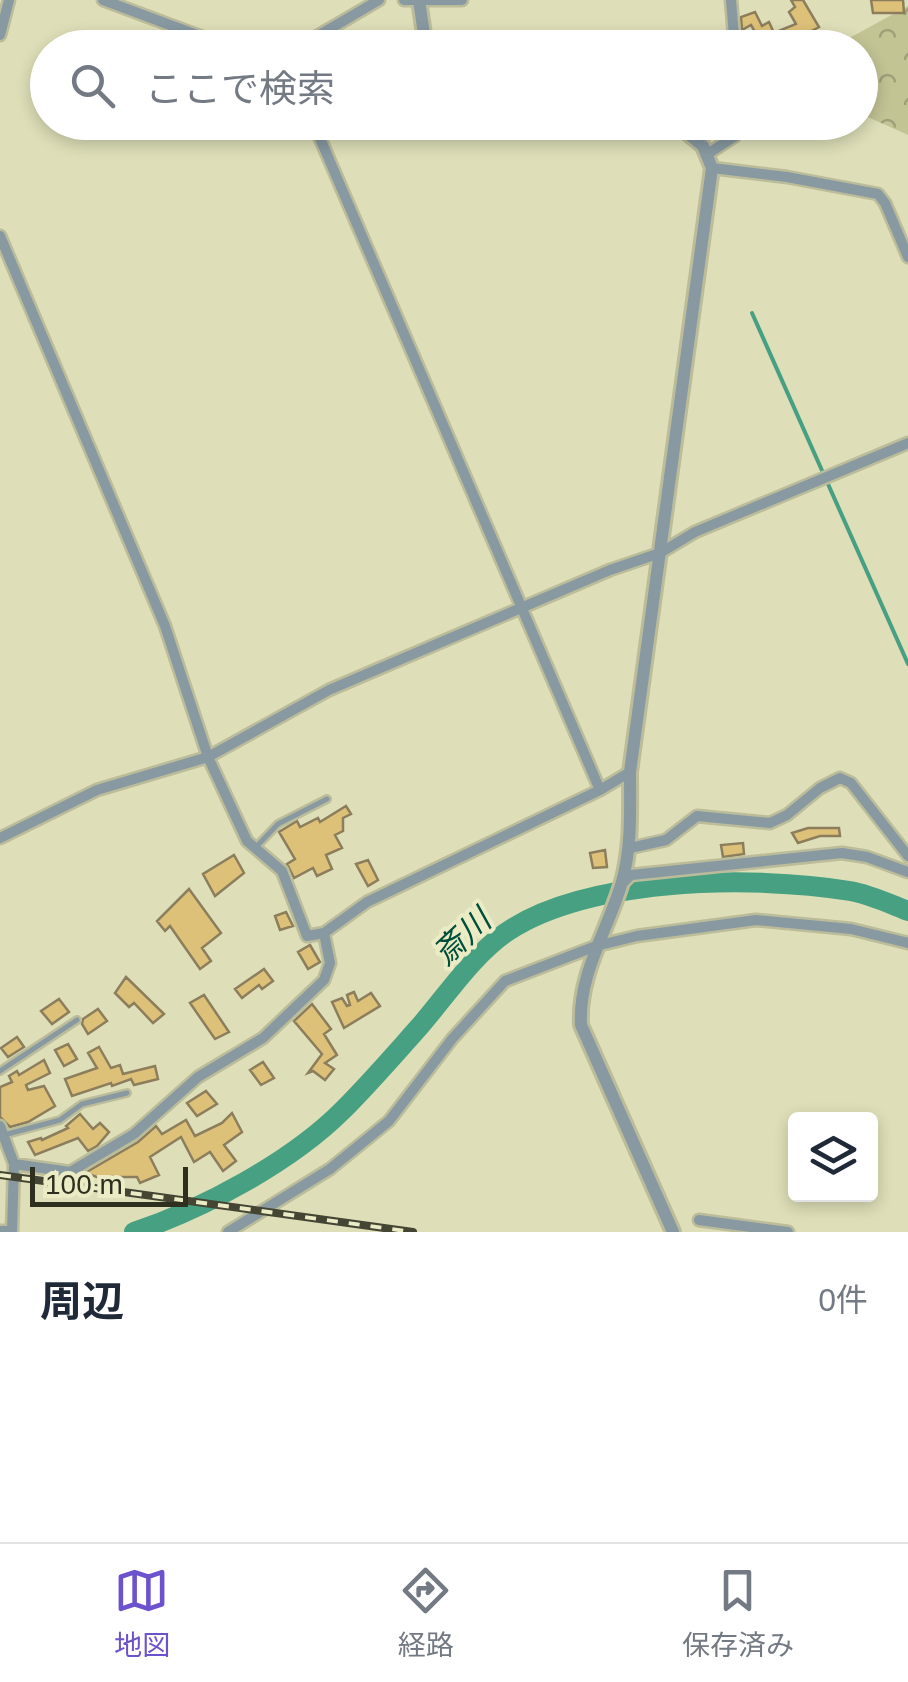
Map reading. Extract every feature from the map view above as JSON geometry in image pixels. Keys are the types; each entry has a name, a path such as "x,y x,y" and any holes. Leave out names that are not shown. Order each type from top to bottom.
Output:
{"street":[{"path":"0,35 9,0"},
{"path":"103,0 184,30"},
{"path":"328,30 379,0"},
{"path":"404,0 462,0"},
{"path":"731,0 734,30"},
{"path":"419,1 423,30"},
{"path":"322,140 600,790"},
{"path":"673,1232 581,1025 580,1003 622,884 630,848 630,772 709,162 696,140"},
{"path":"709,162 731,140"},
{"path":"709,162 878,194 908,257"},
{"path":"0,236 165,626 208,757 247,841 282,871 307,936 324,933 367,902 630,772"},
{"path":"0,838 97,790 208,757 329,690 610,570 660,554 695,532 908,442"},
{"path":"630,848 666,840 697,816 752,823 778,820 840,778 851,783 908,856"},
{"path":"622,884 631,875 842,852 908,872"},
{"path":"228,1232 330,1169 389,1121 452,1039 505,981 599,942 756,920 851,928 908,943"},
{"path":"14,1164 70,1172 134,1134 198,1076 263,1038 324,980 330,964 324,933"},
{"path":"0,1231 12,1230 14,1164 2,1130"},
{"path":"699,1220 788,1232"}],"lane":[{"path":"255,848 278,824 326,799"},
{"path":"0,1071 77,1020"},
{"path":"2,1130 60,1120 82,1104 128,1093"}],"green space":[{"path":"908,6 908,135 878,122 878,30 864,30"}],"building":[{"path":"791,0 803,0 819,27 781,30 796,24 789,12 795,7"},
{"path":"871,0 903,0 904,13 873,13"},
{"path":"755,12 762,26 769,22 773,30 754,30 751,25 742,30 741,17"},
{"path":"346,806 351,814 343,818 343,831 335,835 342,848 326,855 332,869 317,876 313,868 294,878 287,864 295,859 279,832 297,821 300,827 318,818 320,822"},
{"path":"808,828 839,828 840,836 820,836 798,843 792,833"},
{"path":"743,843 744,854 723,857 721,845"},
{"path":"605,850 607,867 593,868 590,853"},
{"path":"234,855 244,873 215,896 203,874"},
{"path":"368,860 378,880 368,886 356,864"},
{"path":"189,889 221,933 202,948 211,961 200,969 170,926 165,931 157,921"},
{"path":"286,912 293,926 280,930 275,916"},
{"path":"310,945 320,962 308,969 298,952"},
{"path":"264,969 273,981 262,989 259,985 242,998 235,989"},
{"path":"126,977 164,1014 153,1023 134,1003 129,1007 115,993"},
{"path":"354,992 358,1001 371,993 380,1006 344,1028 332,1002 342,998 350,1005 347,995"},
{"path":"204,995 229,1032 215,1039 190,1003"},
{"path":"59,999 69,1012 52,1024 41,1011"},
{"path":"312,1004 331,1029 324,1034 337,1055 325,1063 334,1069 325,1080 313,1071 308,1073 322,1054 294,1021"},
{"path":"98,1009 107,1021 88,1034 83,1019"},
{"path":"17,1037 24,1047 8,1057 1,1048"},
{"path":"68,1044 77,1059 64,1066 55,1050"},
{"path":"99,1047 111,1068 120,1065 123,1074 155,1066 158,1079 134,1085 131,1079 72,1096 65,1079 97,1068 88,1053"},
{"path":"44,1060 50,1073 26,1085 28,1090 44,1086 55,1106 28,1122 10,1127 0,1117 0,1087 12,1082 9,1076 17,1071 19,1075"},
{"path":"263,1062 274,1078 261,1085 250,1070"},
{"path":"206,1091 217,1104 197,1116 187,1103"},
{"path":"232,1113 242,1132 224,1145 236,1161 223,1171 210,1152 194,1162 181,1137 150,1157 159,1175 140,1183 137,1177 97,1177 85,1173 138,1142 156,1126 162,1134 186,1120 195,1136 222,1123"},
{"path":"80,1114 93,1129 100,1123 109,1132 97,1146 88,1151 78,1138 35,1155 28,1142 68,1128"}],"waterway":[{"path":"752,313 908,664"},
{"name":"斎川","path":"134,1232 188,1211 245,1182 298,1148 343,1110 475,959 496,940 530,919 571,903 617,892 716,883 850,891 908,911"}],"railway":[{"path":"0,1175 413,1232"}]}
